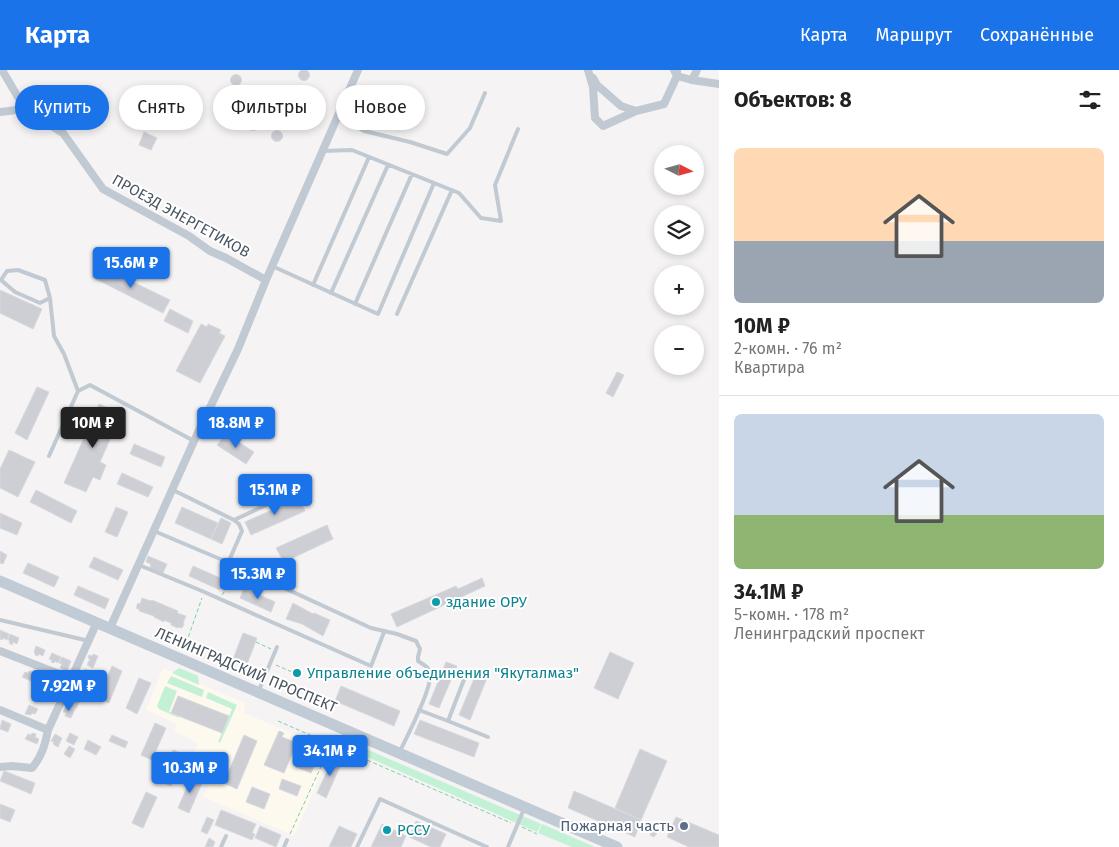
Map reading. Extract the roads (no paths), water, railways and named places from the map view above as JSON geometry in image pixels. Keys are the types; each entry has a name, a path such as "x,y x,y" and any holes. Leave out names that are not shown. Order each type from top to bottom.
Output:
{"main road":[{"name":"ЛЕНИНГРАДСКИЙ ПРОСПЕКТ","path":"0,580 617,847"}],"street":[{"path":"2,70 15,92"},
{"path":"351,85 358,70"},
{"path":"692,80 697,70"},
{"path":"588,71 593,87 595,118 603,126 636,111 664,104 676,72 692,80 719,84"},
{"path":"588,71 597,85 621,106 636,111"},
{"path":"0,112 15,111"},
{"path":"110,628 238,349 336,120"},
{"name":"ПРОЕЗД ЭНЕРГЕТИКОВ","path":"58,130 63,133 103,189 189,236 210,251 266,280"},
{"path":"0,767 32,768 39,759 45,748 48,730 97,622"},
{"path":"0,651 72,679"},
{"path":"0,710 48,730"}],"lane":[{"path":"362,130 447,154 470,128 485,93"},
{"path":"322,151 352,150 459,193 481,218 501,221 495,185 518,129"},
{"path":"313,285 369,157"},
{"path":"332,293 388,165"},
{"path":"355,304 412,174"},
{"path":"272,266 378,314 434,183"},
{"path":"397,314 452,190"},
{"path":"50,298 40,303 15,292 1,280 6,271 18,270 45,280 50,298 54,336 64,354 78,391"},
{"path":"49,456 78,391 90,385 194,442"},
{"path":"173,490 240,524 242,531 228,563"},
{"path":"234,520 294,492"},
{"path":"154,532 228,563 371,628 416,641 420,649 418,661 428,668 431,676 428,689 400,753"},
{"path":"139,565 371,666 384,632"},
{"path":"0,620 89,641"},
{"path":"258,692 276,649"},
{"path":"448,721 465,677"},
{"path":"419,710 488,737"},
{"path":"357,847 380,799 487,847"},
{"path":"508,847 525,807"},
{"path":"226,836 222,846 228,847"},
{"path":"284,847 288,840"}],"place":[{"name":"здание ОРУ","path":"436,602"},
{"name":"Управление объединения \"Якуталмаз\"","path":"297,673"},
{"name":"Пожарная часть","path":"684,826"},
{"name":"РССУ","path":"387,830"}]}
